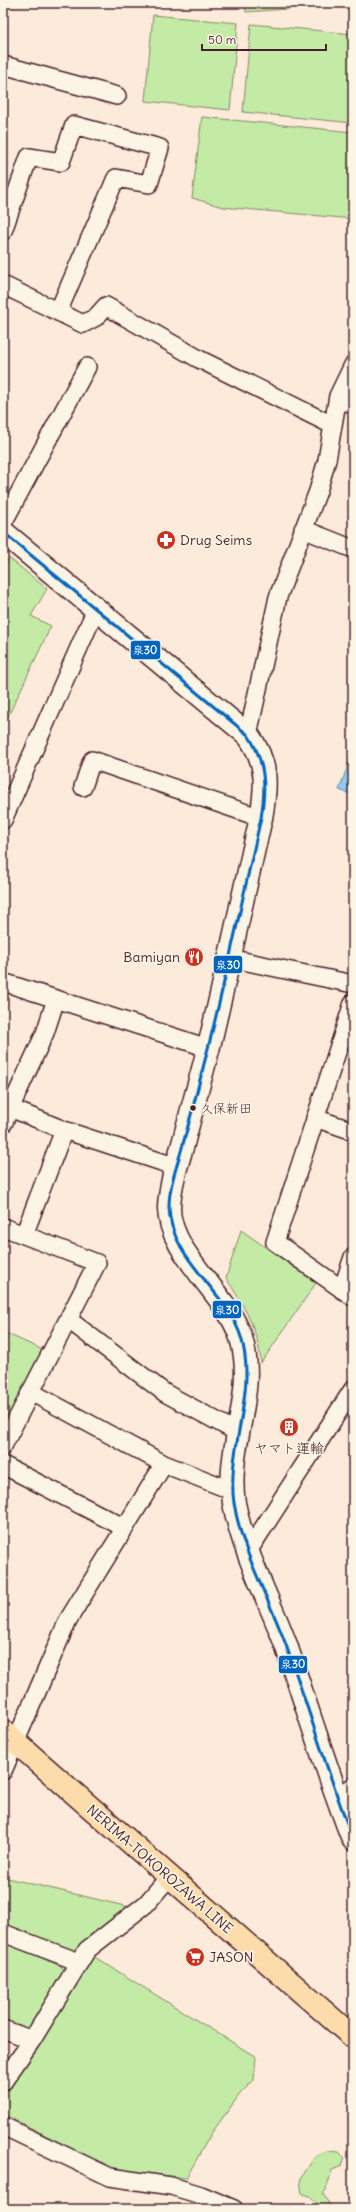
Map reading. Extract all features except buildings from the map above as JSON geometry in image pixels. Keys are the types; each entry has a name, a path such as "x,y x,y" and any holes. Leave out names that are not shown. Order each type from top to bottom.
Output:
{"main road":[{"name":"NERIMA-TOKOROZAWA LINE","path":"9,1737 353,2037"}],"street":[{"path":"3,65 117,96"},
{"path":"3,231 29,157 61,162 74,125 160,148 149,184 116,178 58,312"},
{"path":"3,285 83,324 96,318 106,306 199,359 332,425"},
{"path":"248,735 278,597 318,491 327,460 338,396 353,365"},
{"path":"3,523 87,367"},
{"path":"338,396 353,405"},
{"path":"303,530 353,549"},
{"path":"3,532 248,735 258,748 265,773 265,796 261,818 208,1048 177,1167 169,1209 174,1233 235,1322 242,1339 247,1378 232,1462 233,1491 238,1520 285,1645 346,1793 352,1836"},
{"path":"3,820 96,609"},
{"path":"83,788 92,760 261,818"},
{"path":"229,958 353,984"},
{"path":"3,982 208,1048"},
{"path":"3,1124 45,1033 56,999"},
{"path":"353,1003 275,1242 348,1294 353,1257"},
{"path":"10,1108 64,1130 177,1167"},
{"path":"315,1118 353,1131"},
{"path":"24,1235 64,1130"},
{"path":"3,1227 97,1263 3,1446"},
{"path":"68,1320 164,1393 237,1432"},
{"path":"249,1550 353,1389"},
{"path":"31,1392 164,1464 233,1491"},
{"path":"3,1771 9,1737 64,1629 164,1464"},
{"path":"3,1465 125,1528"},
{"path":"3,2082 32,2040 87,1950 146,1904 169,1877"},
{"path":"3,1934 79,1962"},
{"path":"3,2029 32,2040"},
{"path":"3,2126 110,2177 171,2186 201,2195 234,2209"}],"green space":[{"path":"245,3 287,3 288,9 246,12"},
{"path":"153,15 238,23 230,110 145,101"},
{"path":"251,24 353,34 353,123 243,112"},
{"path":"202,117 353,132 353,219 223,207 192,198"},
{"path":"9,558 47,589 31,616 51,626 3,727 3,571"},
{"path":"241,1230 316,1283 261,1363 260,1351 254,1329 244,1308 226,1278"},
{"path":"3,1332 43,1350 9,1415 3,1412"},
{"path":"3,1877 129,1907 80,1949 72,1951 3,1927"},
{"path":"3,1942 61,1966 66,1973 34,2028 26,2030 3,2022"},
{"path":"93,1956 256,2057 254,2080 240,2094 211,2134 186,2178 113,2169 3,2114 3,2095 39,2044"},
{"path":"327,2151 339,2152 345,2158 342,2166 332,2170 326,2190 323,2194 331,2207 335,2209 312,2209 317,2203 310,2196 302,2194 300,2180 316,2155"}],"water":[{"path":"353,751 353,795 339,790"}],"transit line":[{"name":"泉30","path":"3,532 248,735 254,745 261,765 264,785 261,818 213,1030 172,1183 169,1207 172,1226 179,1243 188,1259 224,1304 234,1320 241,1337 245,1358 246,1378 234,1462 234,1503 238,1522 249,1558 286,1645 335,1791 353,1839"}],"place":[{"name":"Drug Seims","path":"166,540"},
{"name":"Bamiyan","path":"194,957"},
{"name":"久保新田","path":"193,1108"},
{"name":"ヤマト運輸","path":"289,1427"},
{"name":"JASON","path":"195,1957"}]}
